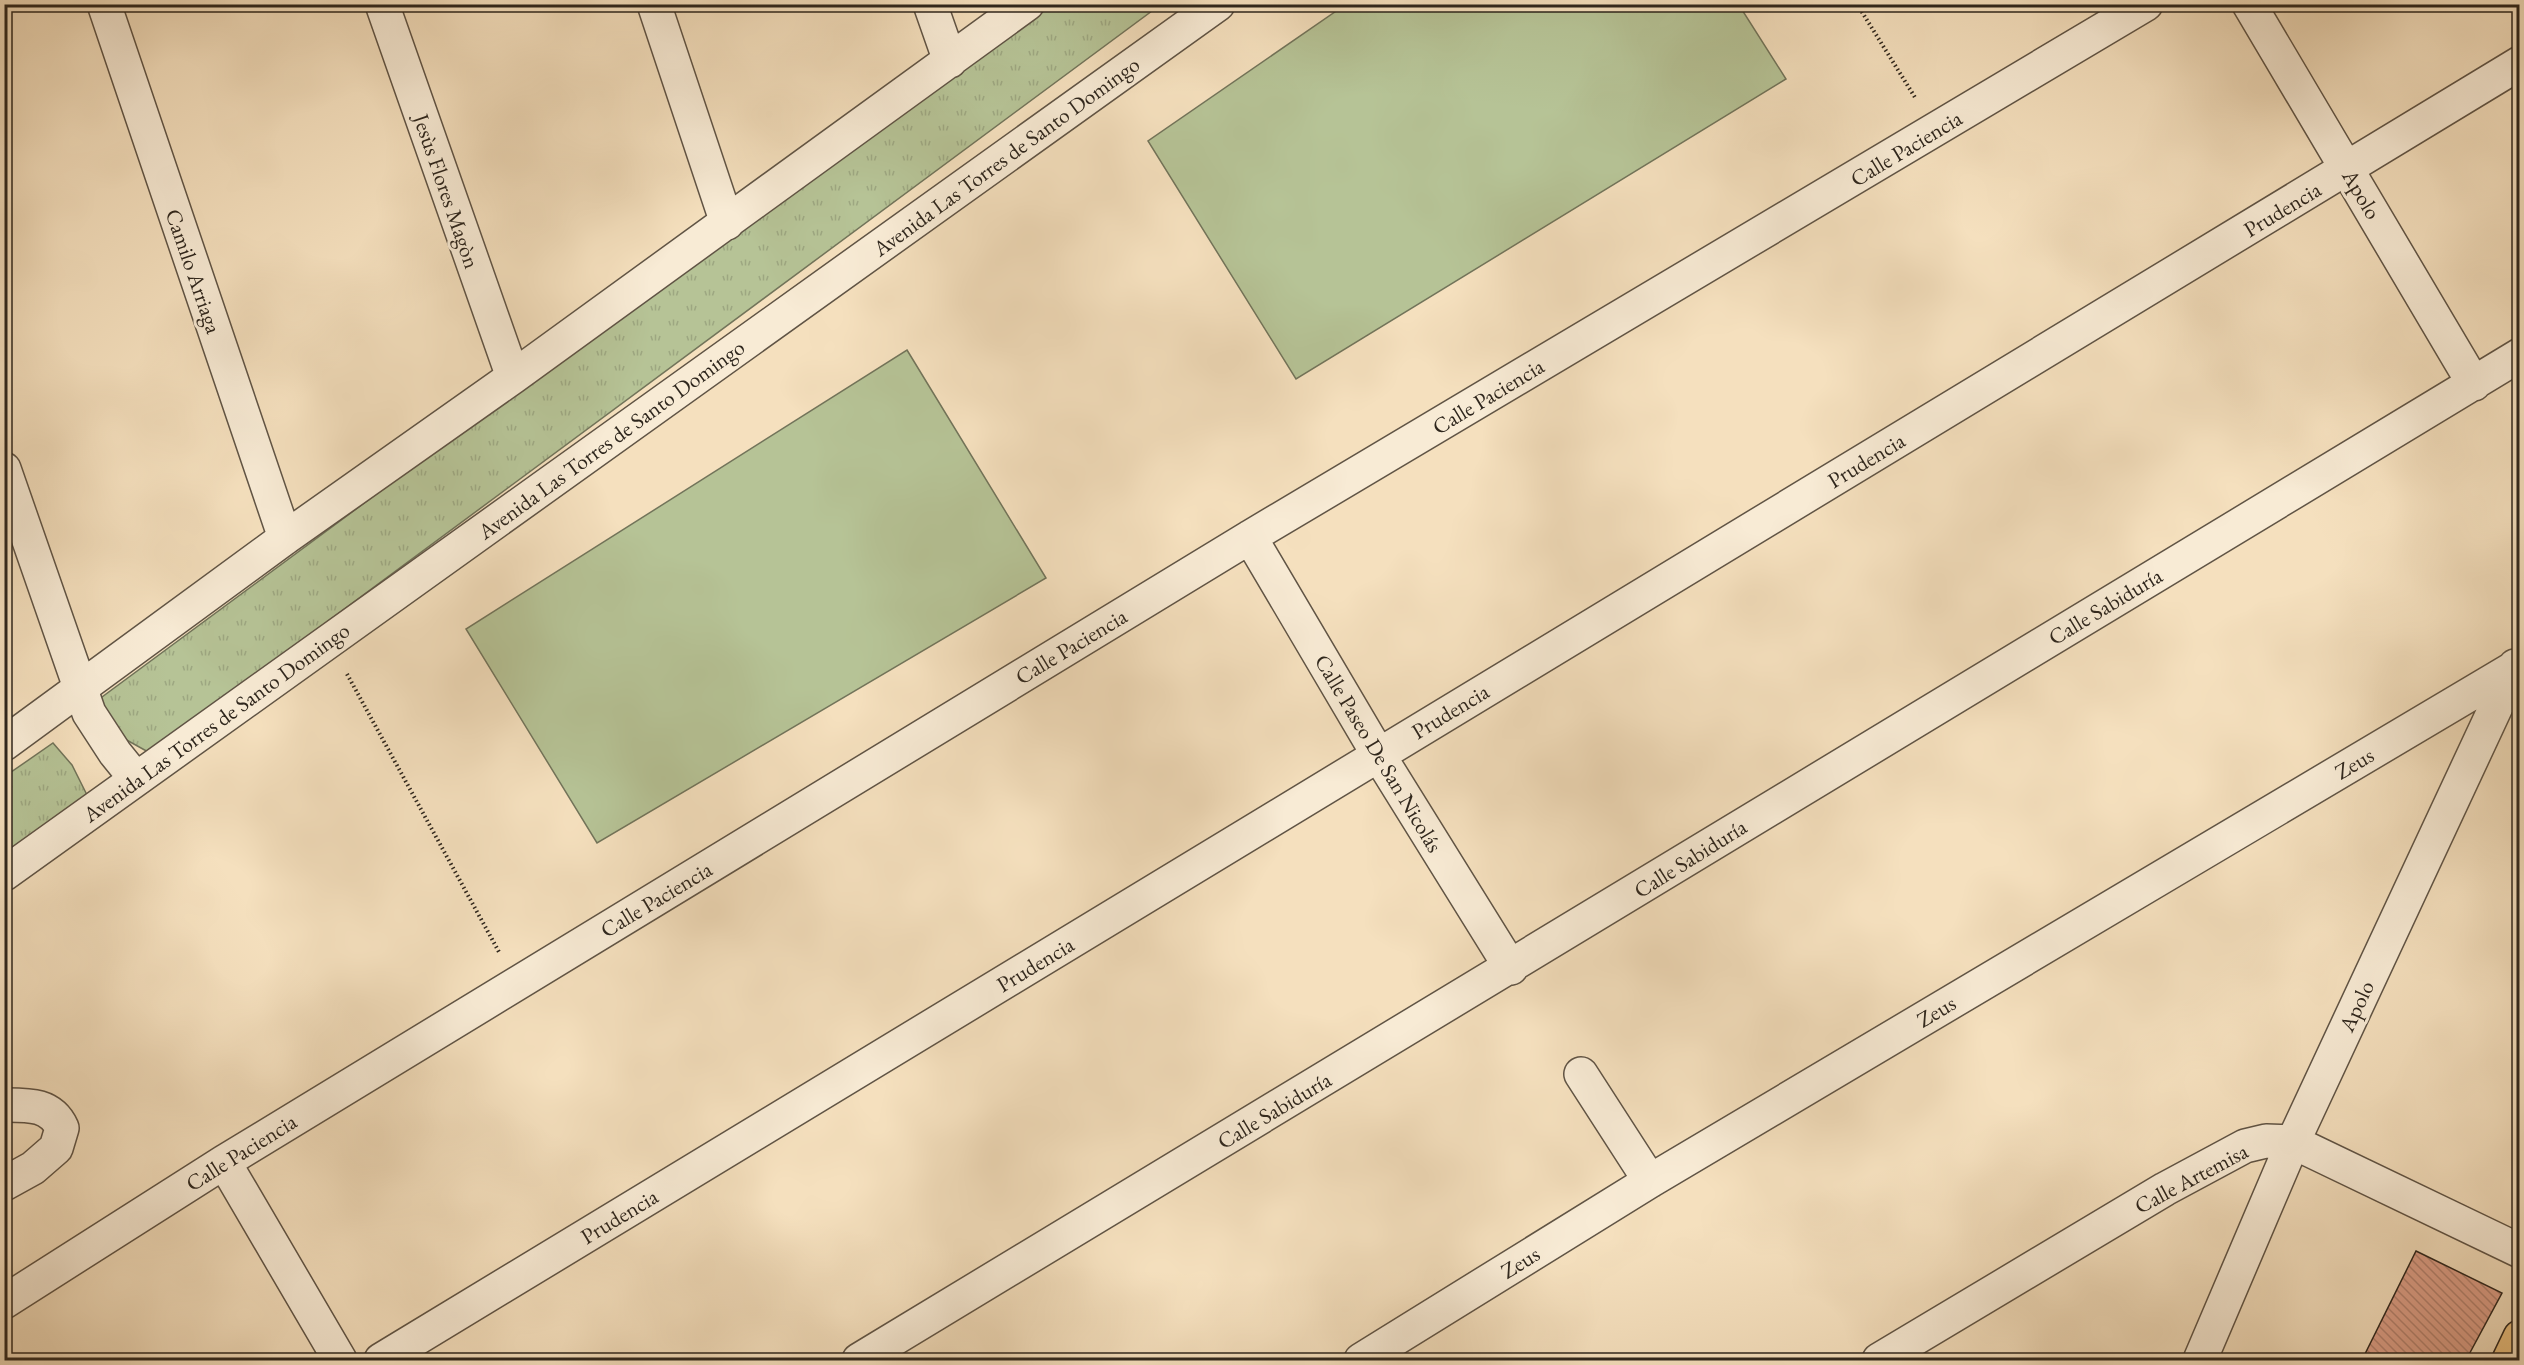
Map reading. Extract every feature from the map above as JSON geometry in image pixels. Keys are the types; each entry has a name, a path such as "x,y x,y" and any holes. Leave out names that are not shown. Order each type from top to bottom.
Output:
{"main road":[{"path":"2509,1360 2520,1337"}],"street":[{"name":"Camilo Arriaga","path":"104,4 285,538"},
{"name":"Jesùs Flores Magòn","path":"382,4 513,377"},
{"path":"654,4 727,223"},
{"path":"930,4 950,61"},
{"path":"4,744 285,538 727,223 1027,4"},
{"name":"Avenida Las Torres de Santo Domingo","path":"4,874 1218,4"},
{"name":"Calle Paciencia","path":"4,1302 224,1162 1250,537 2146,4"},
{"name":"Apolo","path":"2249,4 2474,384"},
{"name":"Prudencia","path":"381,1360 2520,63"},
{"name":"Calle Sabiduría","path":"860,1360 1511,968 2520,355"},
{"path":"4,469 79,688 102,735 136,779"},
{"name":"Calle Paseo De San Nicolás","path":"1250,537 1378,754 1511,968"},
{"name":"Apolo","path":"2200,1360 2293,1142 2517,662"},
{"name":"Zeus","path":"1361,1360 1650,1181 2517,662"},
{"path":"1581,1074 1650,1181"},
{"path":"4,1105 39,1106 57,1116 62,1128 56,1148 33,1168 4,1184"},
{"name":"Calle Artemisa","path":"1879,1360 2165,1189 2246,1146 2266,1141 2293,1142 2520,1251"},
{"path":"224,1162 340,1360"}],"path":[{"path":"1857,4 1936,130"},
{"path":"329,640 517,984"}],"green space":[{"path":"1053,5 1160,5 150,753 114,733 98,700 867,131"},
{"path":"1345,5 1739,5 1786,79 1296,379 1148,141"},
{"path":"907,350 1046,578 597,843 466,629"},
{"path":"53,743 72,765 89,799 5,861 4,777"}],"building":[{"path":"2416,1251 2502,1293 2466,1360 2362,1360"}]}
